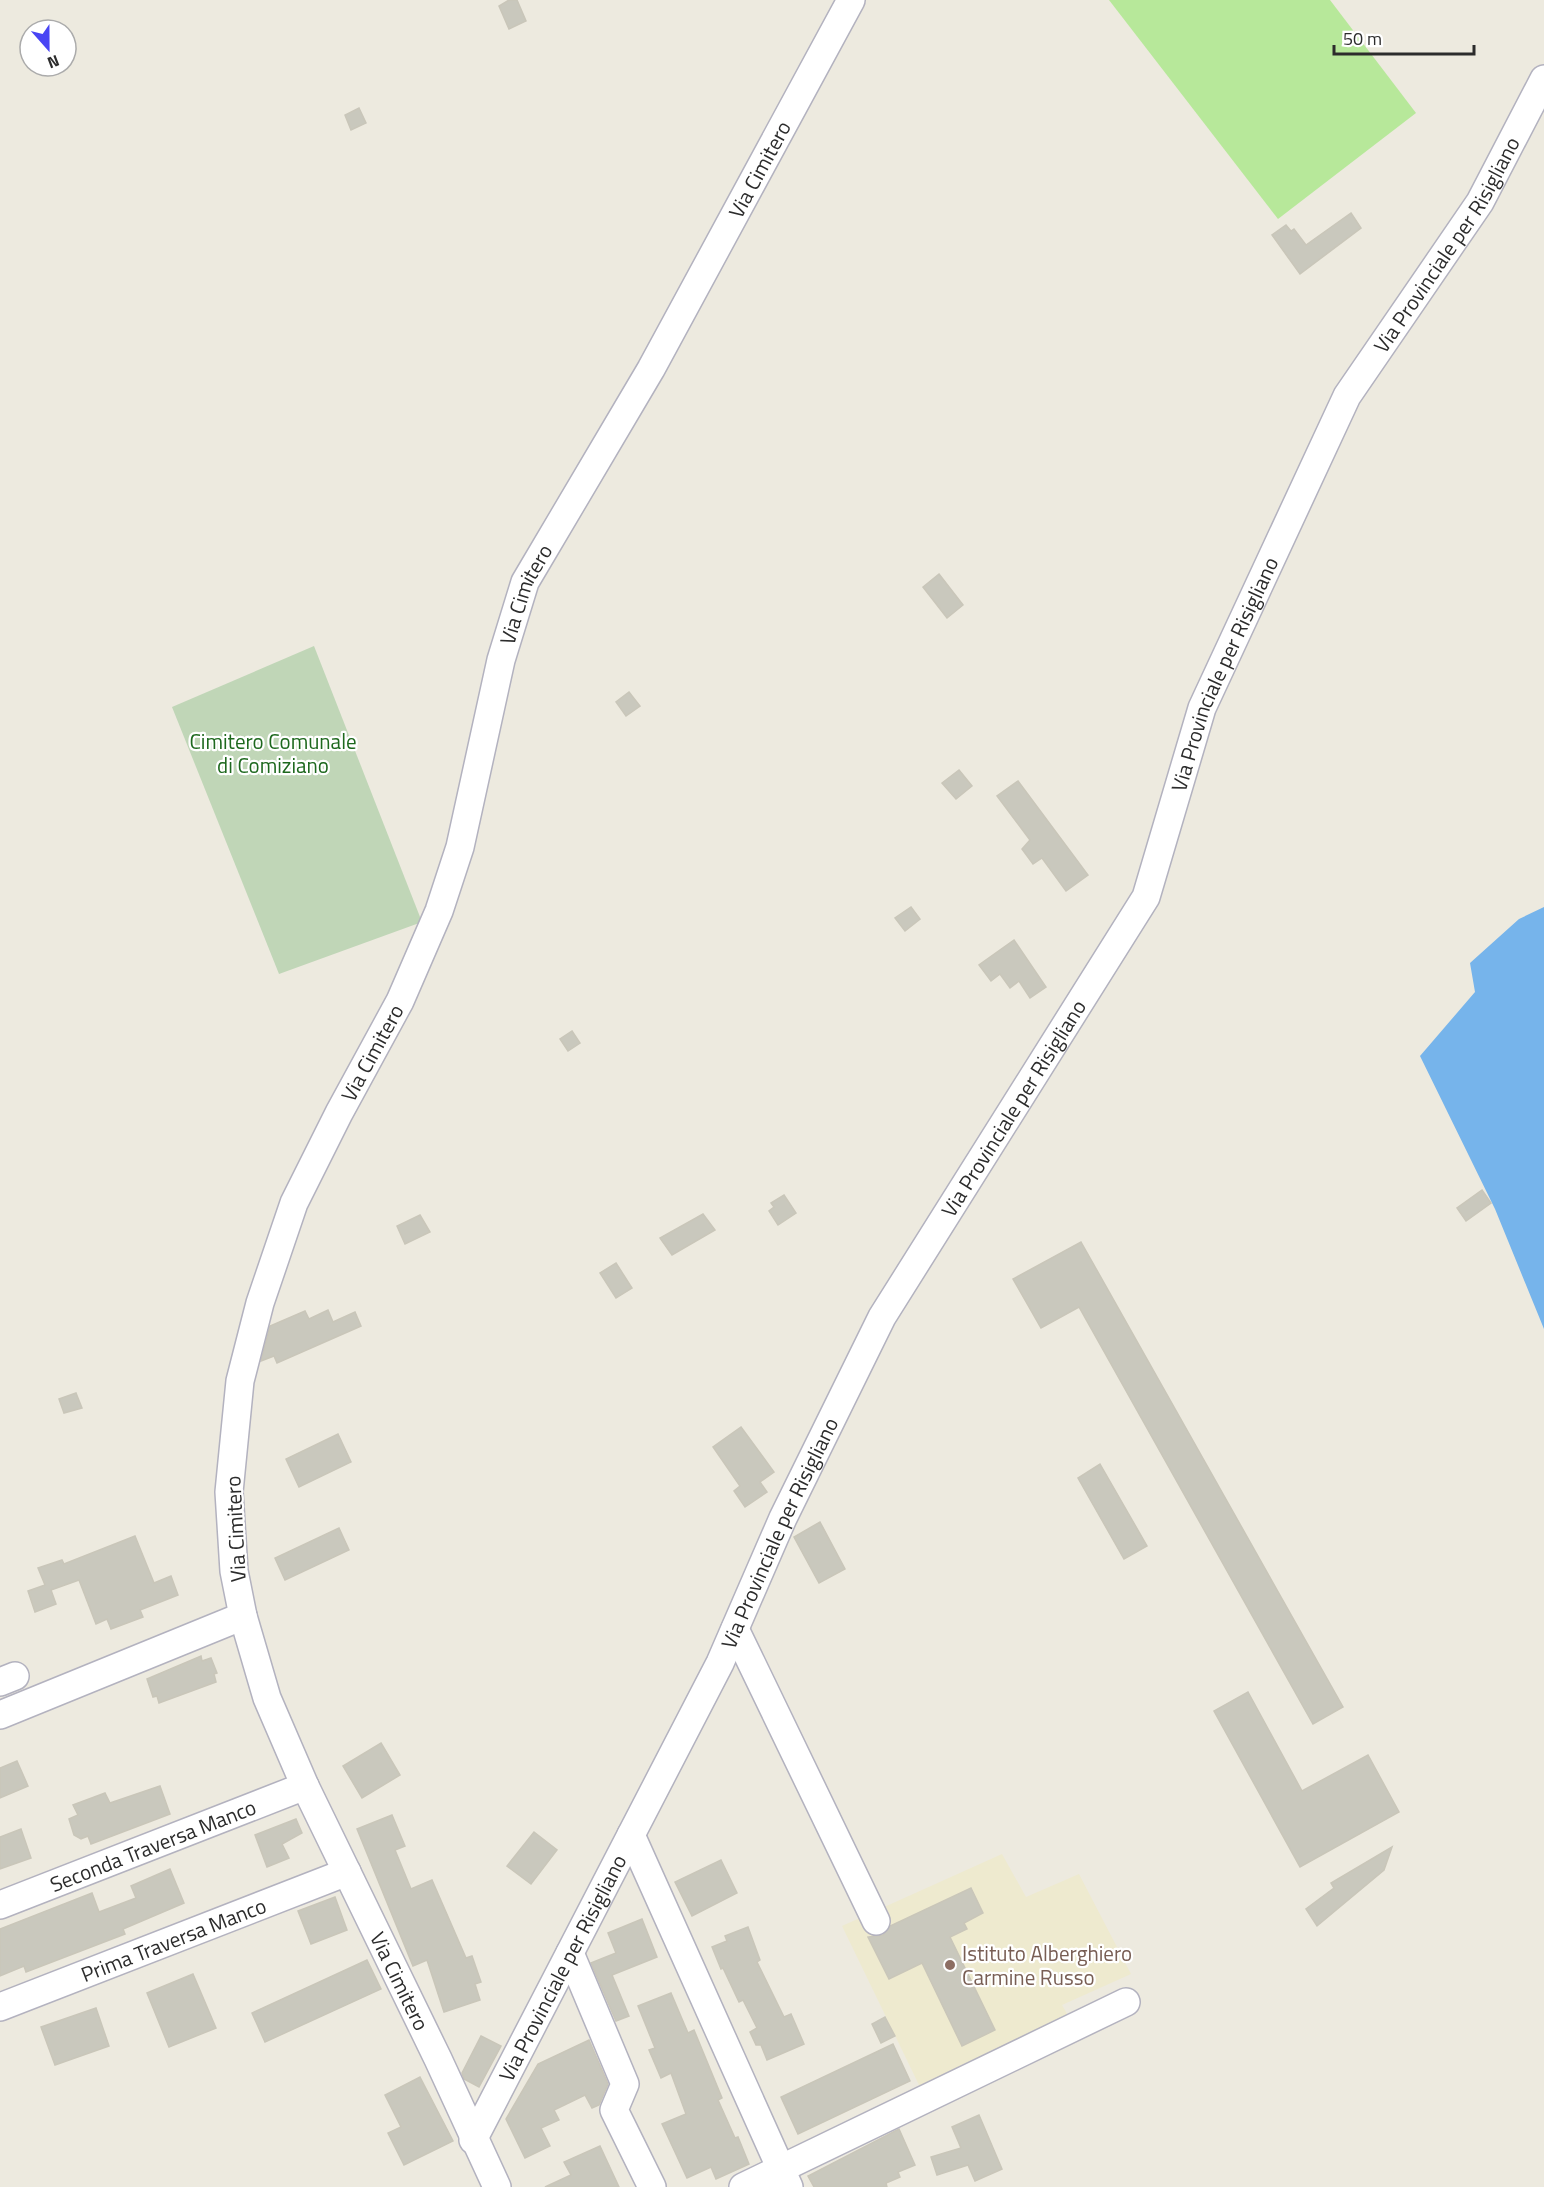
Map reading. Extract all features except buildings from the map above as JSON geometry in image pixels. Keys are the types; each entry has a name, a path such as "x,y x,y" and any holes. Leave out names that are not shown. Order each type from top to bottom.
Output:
{"street":[{"name":"Via Cimitero","path":"496,2187 438,2059 305,1786 267,1698 243,1616 234,1571 229,1492 240,1381 260,1302 294,1203 339,1113 400,1001 439,911 459,847 501,660 525,582 651,369 851,0"},
{"name":"Via Provinciale per Risigliano","path":"474,2140 715,1673 783,1518 882,1317 1146,897 1202,708 1347,396 1480,202 1544,78"},
{"path":"0,1714 243,1616"},
{"path":"735,1629 876,1921"},
{"name":"Seconda Traversa Manco","path":"0,1905 305,1786"},
{"path":"631,1835 785,2177"},
{"name":"Prima Traversa Manco","path":"0,2007 347,1872"},
{"path":"570,1953 625,2084 614,2110 652,2187"},
{"path":"743,2187 785,2177 1126,2002"}],"shaded area":[{"path":"1002,1854 1026,1897 1079,1874 1131,1974 1062,2005 1070,2019 920,2087 842,1926"}],"green space":[{"path":"1109,0 1330,0 1416,113 1278,219"},
{"name":"Cimitero Comunale di Comiziano","path":"314,646 422,922 279,974 172,707"}],"water":[{"path":"1544,907 1544,1329 1495,1209 1420,1056 1475,992 1470,963 1519,919"}],"place":[{"name":"Istituto Alberghiero Carmine Russo","path":"950,1965"}]}
